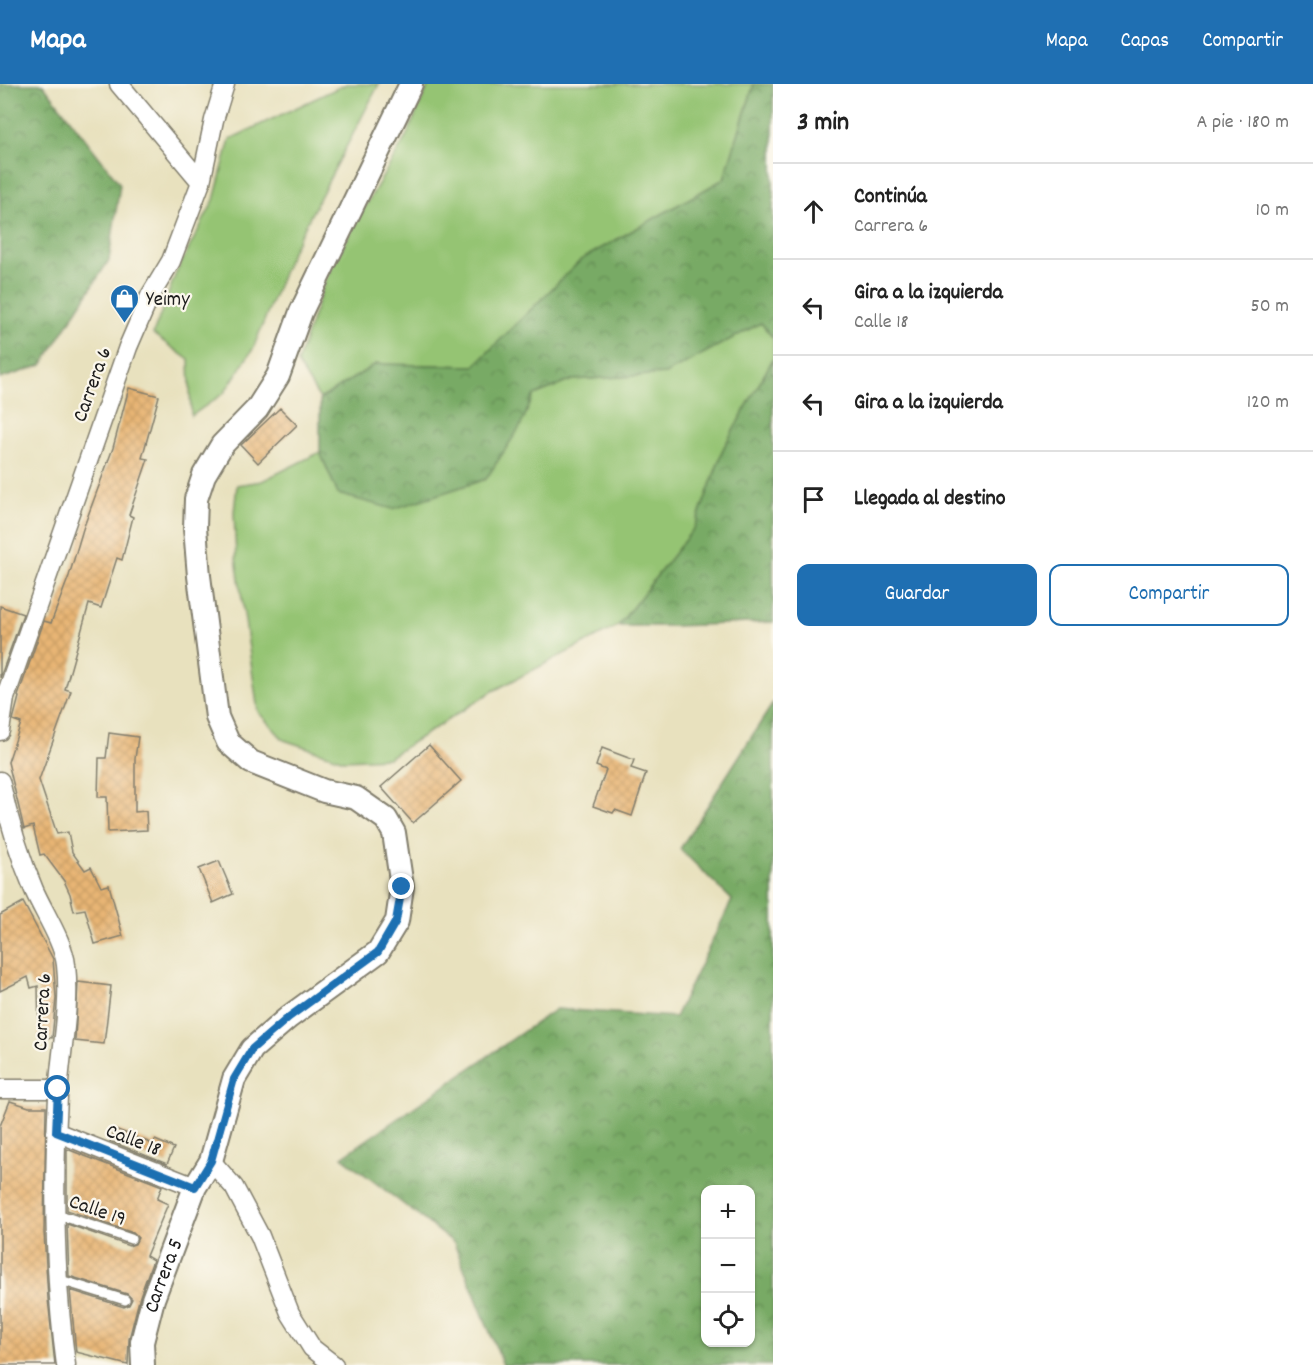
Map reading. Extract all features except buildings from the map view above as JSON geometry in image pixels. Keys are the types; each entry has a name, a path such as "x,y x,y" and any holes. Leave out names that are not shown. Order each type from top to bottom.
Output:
{"street":[{"path":"119,84 201,182"},
{"name":"Carrera 6","path":"0,730 4,698 108,400 150,296 171,261 201,182 214,120 225,84"},
{"name":"Carrera 5","path":"143,1365 142,1342 153,1299 195,1187 211,1161 234,1079 252,1049 289,1017 378,952 396,921 402,887 394,833 386,819 356,798 324,791 251,762 228,742 217,717 195,528 196,499 204,475 222,446 257,409 278,376 301,312 411,84"},
{"name":"Carrera 6","path":"0,781 8,817 34,889 66,962 69,993 58,1089 54,1213 57,1279 66,1365"},
{"path":"0,1089 58,1089"},
{"name":"Calle 18","path":"56,1132 195,1187"},
{"path":"211,1161 234,1187 260,1236 290,1313 312,1348 334,1365"}],"lane":[{"name":"Calle 19","path":"54,1213 131,1239"},
{"path":"57,1279 125,1300"}],"green space":[{"path":"0,84 43,84 120,184 109,260 42,365 0,379"},
{"path":"346,84 379,84 291,253 253,349 224,393 191,416 189,360 153,334 176,273 214,200 230,139"},
{"path":"429,84 754,84 724,179 582,259 474,366 376,364 320,399 297,363 326,278 405,139"},
{"path":"754,84 773,84 773,338 761,323 665,374 572,380 534,395 520,427 486,479 393,509 338,494 320,452 320,399 376,364 474,366 582,259 724,179"},
{"path":"761,322 773,338 773,359 724,447 695,527 618,626 493,691 388,758 344,760 284,740 258,712 236,558 234,512 237,485 262,481 320,452 338,494 520,427 534,395 572,380 665,374"},
{"path":"773,359 773,622 618,626 695,527 724,447"},
{"path":"773,703 773,1365 503,1365 454,1243 342,1157 556,1009 675,1017 732,900 680,849"}],"place":[{"name":"Yeimy","path":"125,324"}],"route":[{"path":"58,1089 56,1132 195,1187 211,1161 234,1079 252,1049 289,1017 378,952 396,921 402,887"}]}
